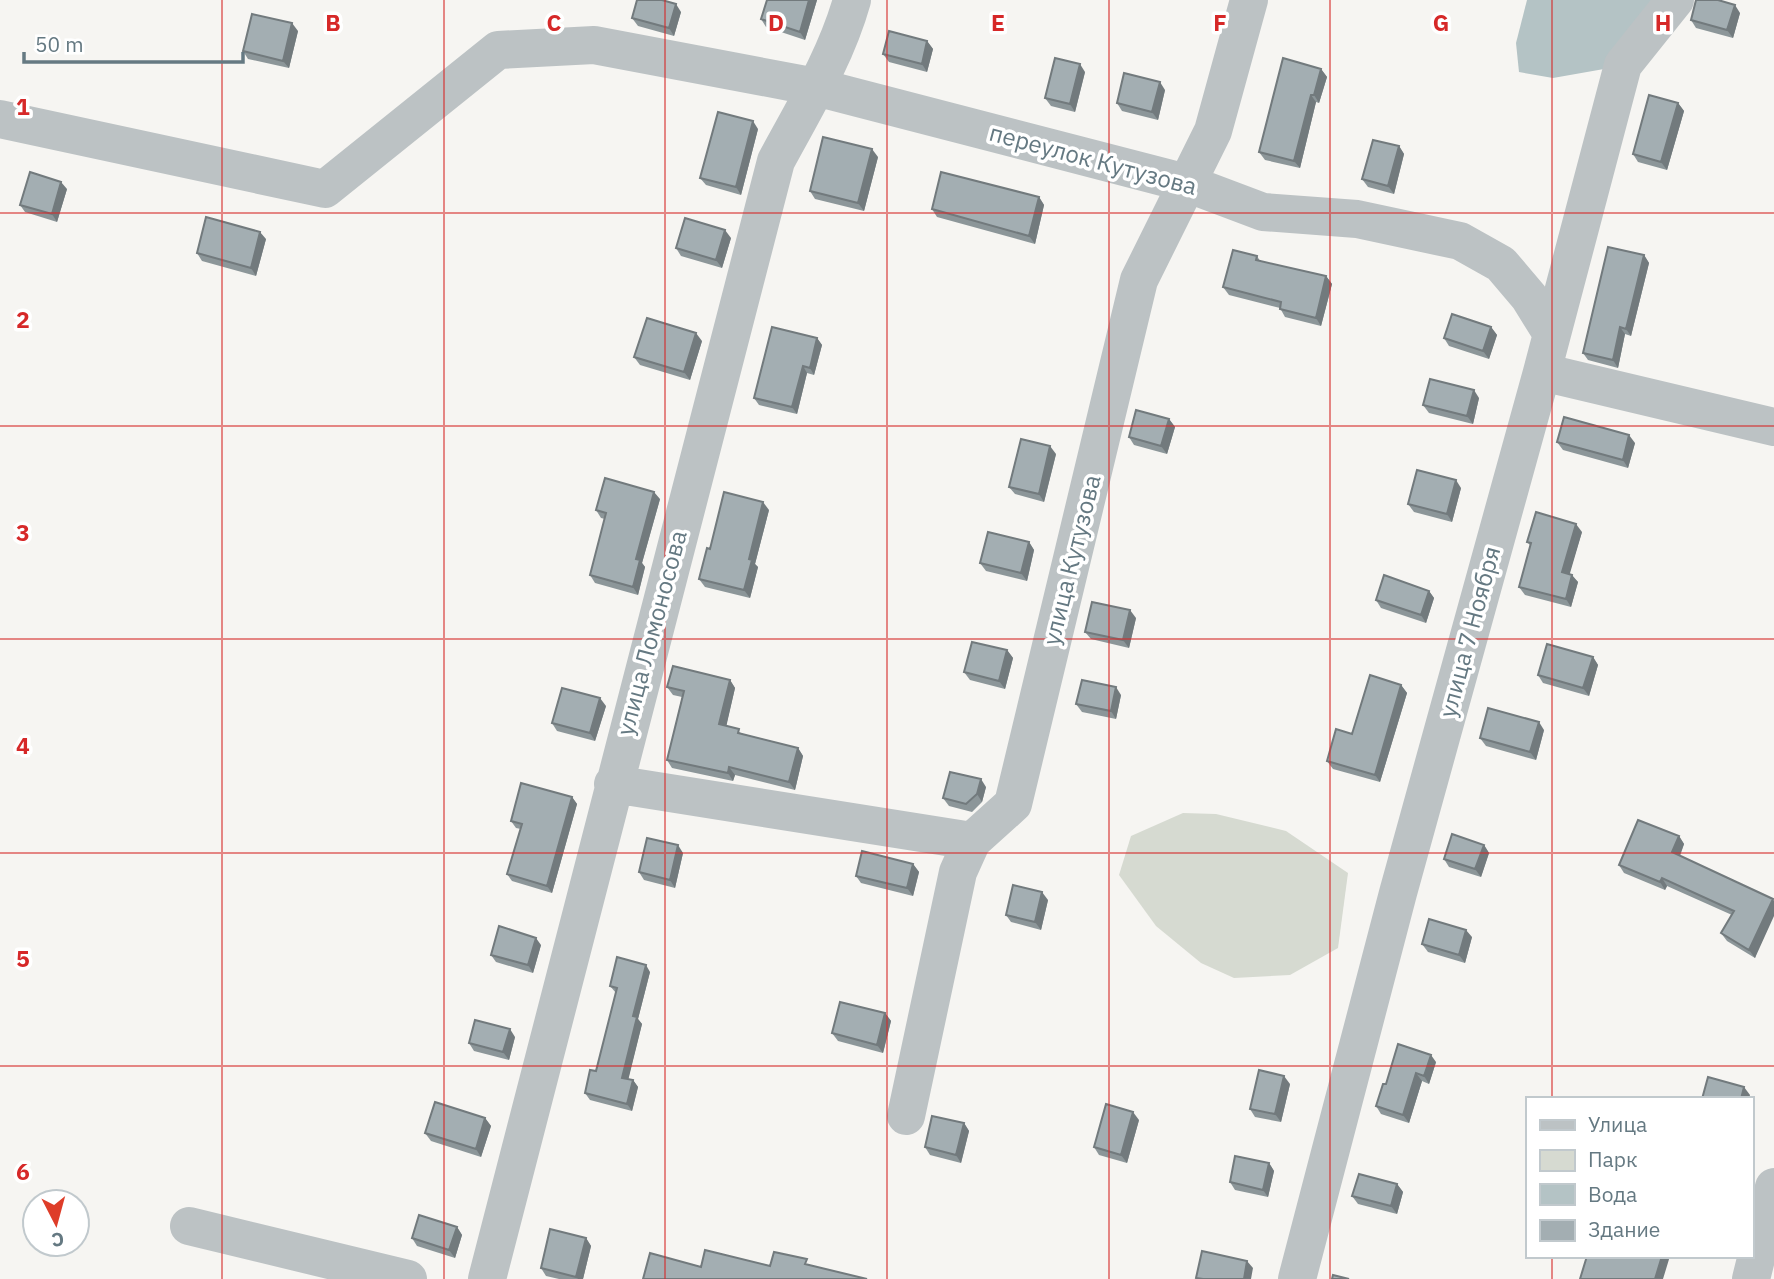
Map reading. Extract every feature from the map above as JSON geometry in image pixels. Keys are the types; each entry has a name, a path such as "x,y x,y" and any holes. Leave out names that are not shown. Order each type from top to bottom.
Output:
{"street":[{"name":"улица Ломоносова","path":"487,1279 776,161 844,28 852,0"},
{"name":"улица Кутузова","path":"906,1116 958,872 972,841 1013,804 1139,279 1213,131 1249,0"},
{"name":"улица 7 Ноября","path":"1297,1279 1398,893 1542,372 1623,65 1675,0"},
{"name":"переулок Кутузова","path":"0,119 325,189 498,50 594,45 816,87 1185,183 1263,212 1357,219 1460,241 1501,264 1529,297 1552,334"},
{"path":"1542,372 1774,427"},
{"path":"613,784 972,841"},
{"path":"1751,1279 1774,1187"},
{"path":"189,1226 408,1279"}],"green space":[{"path":"1183,813 1216,814 1286,831 1348,873 1338,948 1290,975 1234,978 1201,963 1156,926 1119,875 1131,836"}],"water":[{"path":"1527,0 1655,0 1604,69 1553,78 1519,72 1516,43"}],"building":[{"path":"637,0 662,0 676,4 669,28 632,18"},
{"path":"767,0 809,0 800,32 761,19"},
{"path":"1696,0 1718,0 1735,5 1727,30 1691,20"},
{"path":"252,14 292,23 283,61 243,51"},
{"path":"889,31 927,41 922,64 883,54"},
{"path":"1055,58 1080,64 1070,104 1045,98"},
{"path":"1283,58 1321,69 1314,95 1311,95 1294,161 1259,152"},
{"path":"1124,73 1160,82 1152,112 1117,103"},
{"path":"1649,95 1678,103 1661,162 1633,154"},
{"path":"718,112 753,121 736,187 700,178"},
{"path":"823,137 872,149 858,203 810,191"},
{"path":"1373,140 1399,146 1388,186 1362,179"},
{"path":"30,172 61,182 52,214 20,205"},
{"path":"941,172 1039,197 1029,236 932,209"},
{"path":"206,217 260,232 251,268 197,253"},
{"path":"685,218 725,230 716,260 676,248"},
{"path":"1608,247 1644,255 1626,329 1620,327 1613,360 1583,353"},
{"path":"1233,250 1257,256 1256,260 1326,276 1316,318 1280,309 1281,302 1223,287"},
{"path":"1452,314 1491,327 1483,351 1444,338"},
{"path":"647,318 696,333 684,372 634,357"},
{"path":"772,327 817,338 810,368 803,366 792,407 754,398"},
{"path":"1430,379 1474,390 1467,416 1423,405"},
{"path":"1136,410 1169,419 1161,446 1129,437"},
{"path":"1564,417 1629,435 1623,460 1557,442"},
{"path":"1021,439 1050,446 1039,494 1009,487"},
{"path":"1417,470 1456,480 1447,514 1408,504"},
{"path":"605,478 654,492 636,559 640,560 633,587 590,575 606,513 596,510"},
{"path":"724,492 763,502 744,590 699,579 707,548 710,549"},
{"path":"1536,512 1576,524 1562,572 1572,575 1566,599 1519,587 1531,543 1527,542"},
{"path":"988,532 1029,542 1021,573 980,563"},
{"path":"1384,575 1429,591 1421,615 1376,600"},
{"path":"1092,602 1130,610 1123,640 1085,632"},
{"path":"972,642 1007,650 999,681 964,672"},
{"path":"1547,644 1593,657 1583,688 1538,675"},
{"path":"673,666 730,680 719,724 739,729 738,733 798,748 789,782 729,767 728,773 667,760 684,691 667,687"},
{"path":"1370,675 1401,685 1375,775 1327,761 1336,729 1352,734"},
{"path":"1082,680 1116,687 1111,711 1076,704"},
{"path":"562,688 600,698 590,733 552,723"},
{"path":"1488,708 1539,722 1530,752 1480,738"},
{"path":"950,772 981,779 977,794 966,804 943,798"},
{"path":"521,783 572,797 547,886 507,874 522,824 511,821"},
{"path":"1638,820 1679,836 1672,852 1773,899 1749,950 1721,933 1734,911 1662,878 1660,882 1619,865"},
{"path":"1452,834 1484,845 1475,869 1444,859"},
{"path":"647,838 678,845 670,880 639,872"},
{"path":"862,851 913,864 907,888 856,876"},
{"path":"1013,885 1042,892 1035,922 1006,915"},
{"path":"1429,919 1466,930 1459,955 1422,944"},
{"path":"499,926 536,938 528,965 491,955"},
{"path":"617,957 646,965 633,1016 637,1017 622,1078 633,1080 627,1104 585,1093 590,1070 596,1071 617,988 610,986"},
{"path":"840,1002 885,1013 877,1045 832,1033"},
{"path":"475,1020 510,1029 503,1052 469,1043"},
{"path":"1398,1044 1431,1055 1424,1076 1416,1073 1403,1115 1376,1106"},
{"path":"1259,1070 1284,1076 1275,1114 1250,1109"},
{"path":"1708,1077 1744,1087 1742,1097 1703,1097"},
{"path":"435,1102 485,1118 476,1149 425,1133"},
{"path":"1106,1104 1133,1112 1121,1155 1094,1147"},
{"path":"932,1116 964,1123 956,1155 925,1147"},
{"path":"1235,1156 1269,1163 1263,1190 1230,1182"},
{"path":"1359,1174 1397,1184 1391,1206 1352,1196"},
{"path":"419,1215 457,1227 449,1250 412,1238"},
{"path":"550,1229 586,1238 576,1277 541,1268"},
{"path":"705,1250 770,1266 774,1252 807,1259 805,1264 867,1279 643,1279 650,1253 701,1267"},
{"path":"1202,1251 1247,1261 1244,1279 1196,1278"},
{"path":"1586,1258 1661,1258 1655,1279 1580,1279"},
{"path":"1333,1275 1349,1279 1332,1279"}]}
